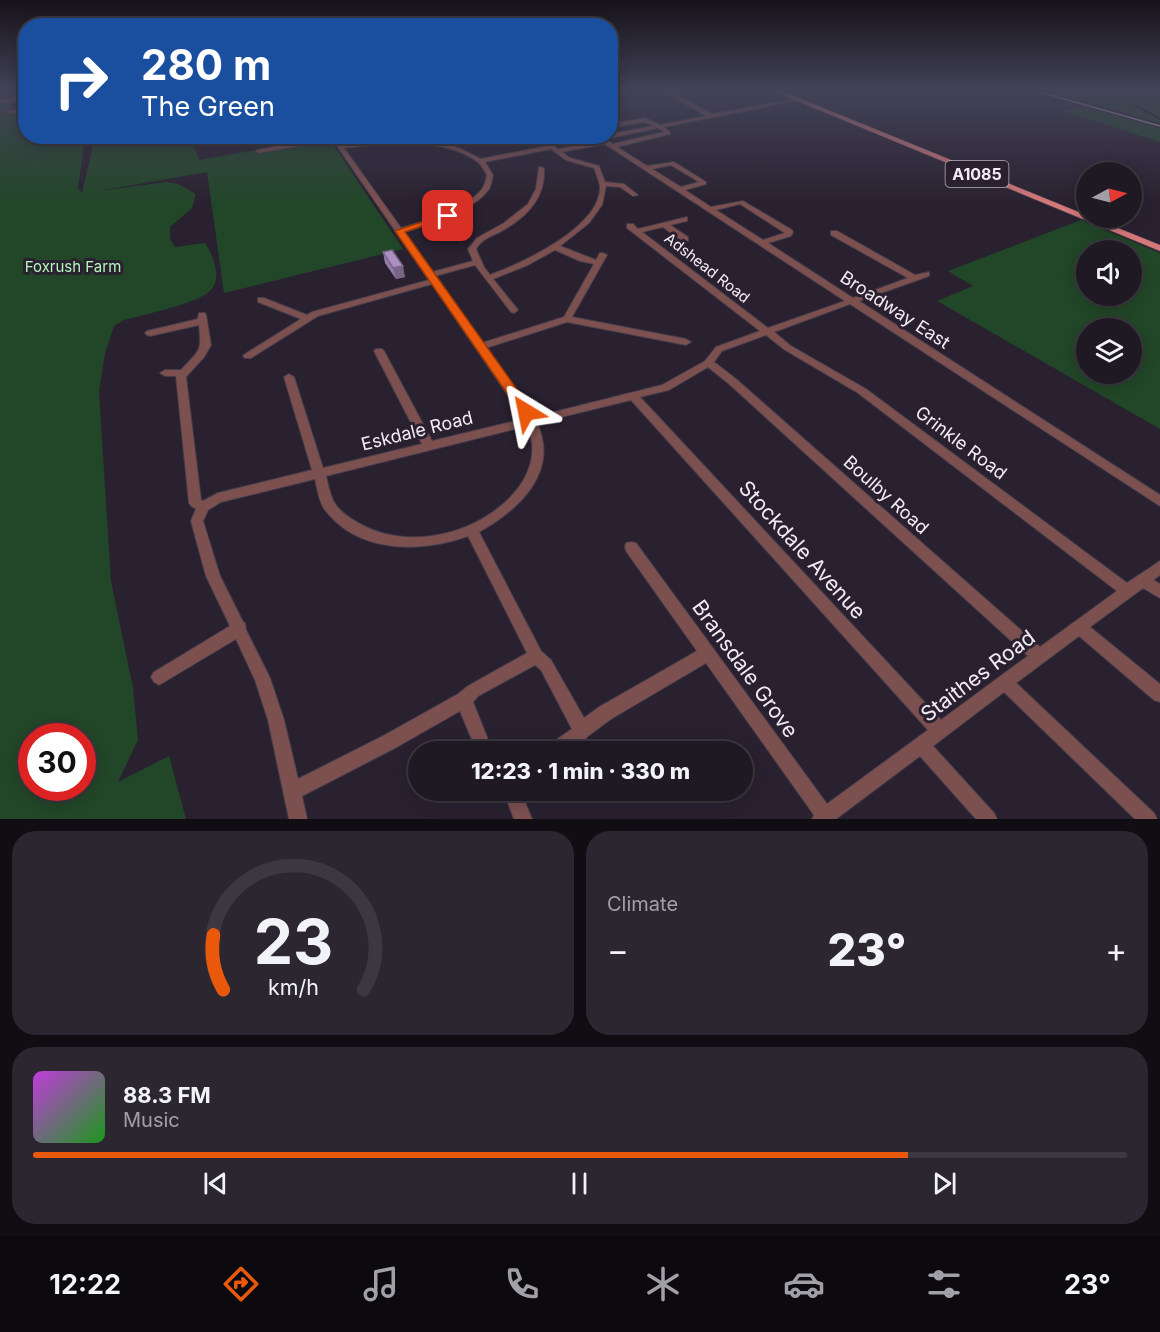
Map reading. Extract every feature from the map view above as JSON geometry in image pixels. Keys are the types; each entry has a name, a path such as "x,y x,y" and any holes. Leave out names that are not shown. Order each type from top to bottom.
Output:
{"main road":[{"name":"A1085","path":"862,127 1160,248"}],"street":[{"path":"618,137 655,127"},
{"path":"618,139 668,133 661,127"},
{"path":"259,151 296,144"},
{"path":"289,377 329,506 339,518 366,535 397,541 429,542 471,530 510,505 532,476 539,448 537,437 526,412 338,144"},
{"path":"340,147 360,144"},
{"path":"399,231 448,216 476,199 485,189 489,176 481,161 458,149 432,144"},
{"path":"488,278 524,264 555,247 576,231 593,212 600,199 602,184 597,166 568,159 549,144"},
{"path":"554,147 561,144"},
{"path":"481,161 578,144"},
{"name":"Broadway East","path":"614,144 646,168 1160,501"},
{"path":"646,168 672,163 704,183 680,190"},
{"path":"514,310 488,278 477,262 472,249 476,242 526,210 540,190 542,172 533,177"},
{"path":"602,184 622,185 635,195"},
{"path":"709,209 741,202 789,232 761,243"},
{"path":"664,224 683,219"},
{"path":"664,224 685,239"},
{"name":"Adshead Road","path":"664,224 633,229 768,332"},
{"path":"834,233 914,278"},
{"path":"555,247 583,259 601,259 567,319"},
{"path":"248,356 307,318 477,262"},
{"name":"Eskdale Road","path":"203,507 218,498 634,397 675,384 708,363 719,349 926,274"},
{"path":"272,304 284,297"},
{"path":"508,302 520,299"},
{"path":"261,300 307,318"},
{"path":"150,333 202,318 206,345 201,355 182,373 181,379 195,503 203,507 197,521 213,576 240,628 262,678 276,720 298,819"},
{"path":"481,346 567,319 686,342"},
{"name":"Grinkle Road","path":"768,332 788,348 862,391 1127,591"},
{"path":"264,346 276,350"},
{"path":"379,351 429,447"},
{"name":"Boulby Road","path":"708,363 732,381 1040,656"},
{"path":"165,373 182,373"},
{"name":"Stockdale Avenue","path":"634,397 940,731"},
{"path":"471,530 536,656 546,665 582,730"},
{"name":"Bransdale Grove","path":"632,547 823,817"},
{"name":"Staithes Road","path":"823,817 1160,567"},
{"path":"1143,580 1160,592"},
{"path":"1079,627 1160,694"},
{"path":"159,677 240,628"},
{"path":"570,741 605,713 708,653"},
{"path":"293,791 389,742 536,656"},
{"path":"1004,682 1148,819"},
{"path":"464,700 481,741"},
{"path":"921,745 988,819"},
{"path":"516,801 523,819"}],"green space":[{"name":"Foxrush Farm","path":"0,127 18,127 18,144 83,144 78,188 82,193 93,144 193,144 199,160 255,150 256,153 307,144 333,144 403,249 224,293 207,172 99,191 166,182 178,184 196,194 192,208 170,227 170,239 175,247 205,243 211,254 216,273 214,286 204,295 170,308 124,320 114,326 105,353 99,392 111,581 133,688 138,740 118,782 169,756 186,819 0,819"},
{"path":"1114,127 1160,128 1160,142"},
{"path":"1076,222 1076,228 1100,228 1129,240 1076,240 1076,306 1142,306 1142,245 1160,253 1160,429 1082,384 1142,384 1142,318 1076,318 1076,381 937,301 973,286 948,271"}],"building":[{"path":"392,250 403,266 393,268 383,252"}],"route":[{"path":"448,216 399,231 526,412"}]}
